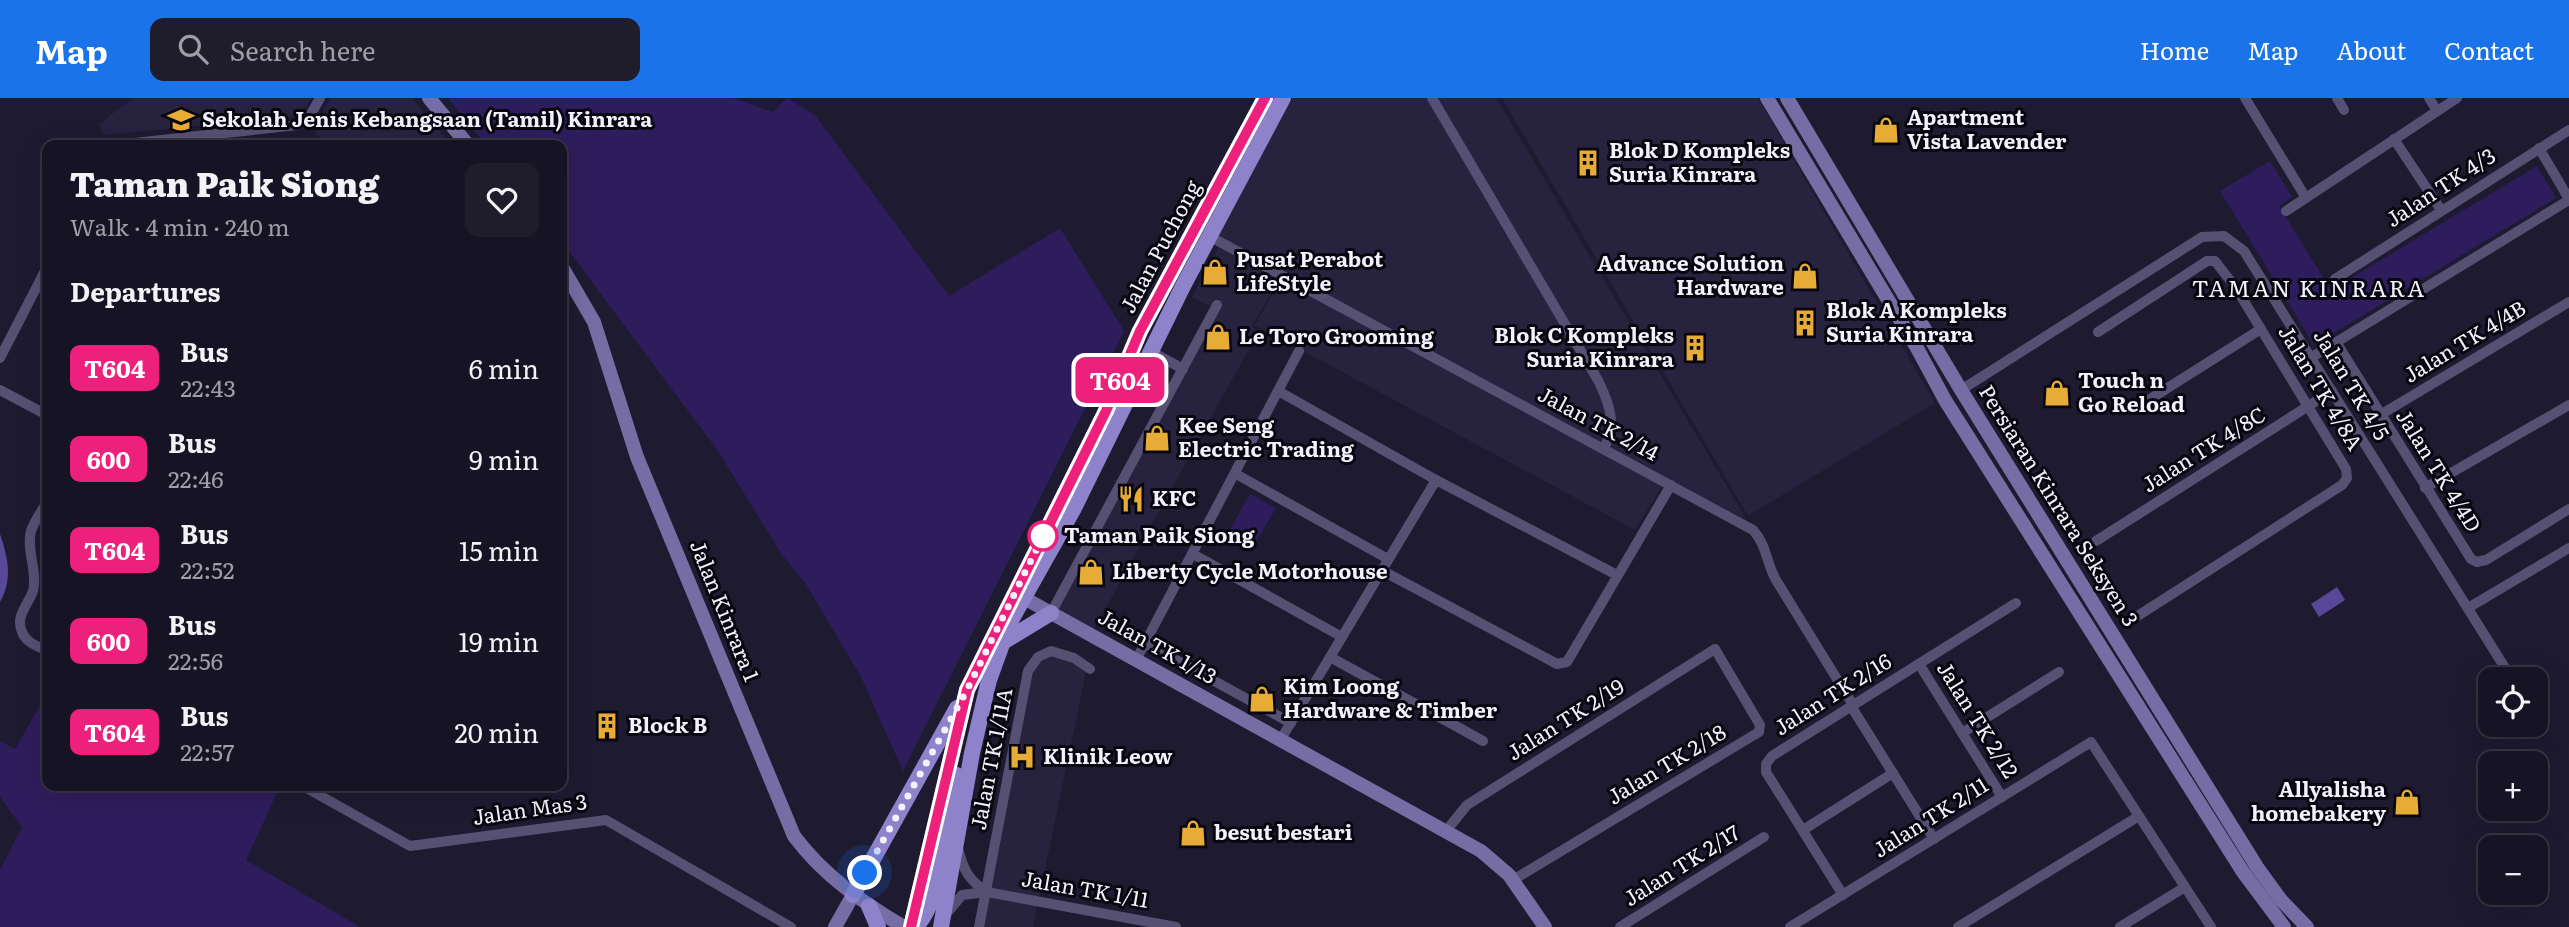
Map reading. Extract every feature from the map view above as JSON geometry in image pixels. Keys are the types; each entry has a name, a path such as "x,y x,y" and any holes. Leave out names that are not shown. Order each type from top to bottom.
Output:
{"main road":[{"path":"429,98 464,140"},
{"name":"Jalan Puchong","path":"913,927 967,690 1018,595 1106,411 1140,331 1265,98"},
{"name":"Jalan Puchong","path":"941,924 989,680 1018,595 1080,497 1150,351 1283,98"},
{"name":"Persiaran Kinrara Seksyen 3","path":"1767,98 1917,348 1945,400 2243,872 2284,927"},
{"name":"Persiaran Kinrara Seksyen 3","path":"1787,98 1961,390 2257,867 2281,900 2307,927"},
{"name":"Jalan Kinrara 1","path":"567,276 594,322 637,457 785,819 815,862 853,895 904,927"},
{"path":"1917,348 1946,387 1961,390 1962,415 1991,471"},
{"name":"Jalan TK 1/13","path":"1018,595 1480,851 1513,880 1545,927"},
{"path":"1003,642 1051,613"},
{"path":"913,927 924,917 935,895 972,713 989,680"},
{"path":"835,927 967,690"},
{"path":"869,906 878,927"}],"street":[{"path":"162,140 298,125 307,121 320,98"},
{"path":"1432,98 1612,409 1612,431 1604,449"},
{"path":"2245,98 2306,198"},
{"path":"2337,98 2344,110"},
{"path":"2429,98 2437,111"},
{"path":"2286,211 2457,98"},
{"name":"Jalan TK 4/3","path":"2335,279 2569,130"},
{"path":"2395,139 2441,210"},
{"path":"2312,357 2569,199 2539,148"},
{"name":"Jalan TK 4/5","path":"1961,390 2202,237 2212,234 2224,236 2244,251 2505,667"},
{"name":"Jalan TK 2/14","path":"1209,236 1753,530 1763,541 1771,572 1934,839"},
{"name":"Jalan TK 4/8A","path":"2098,332 2207,261 2214,261 2228,276 2346,469 2347,478 2342,485 2136,617"},
{"path":"0,358 42,277"},
{"name":"Jalan TK 4/4B","path":"2380,415 2569,302"},
{"path":"1051,613 1217,305"},
{"path":"2147,401 2261,329"},
{"name":"Jalan TK 4/4D","path":"2336,342 2471,559 2477,562 2486,560 2569,509"},
{"path":"1150,351 1183,369"},
{"path":"1136,660 1280,392 1299,351"},
{"path":"0,390 42,412"},
{"name":"Jalan TK 4/8C","path":"2096,541 2332,391"},
{"path":"1280,392 1437,480 1617,575"},
{"path":"2425,488 2569,405"},
{"path":"1236,474 1388,559"},
{"path":"1281,739 1437,480"},
{"path":"1381,570 1557,664 1567,662 1671,485"},
{"path":"42,511 32,529 29,548 34,572 33,590 20,618 21,631 27,641 42,648"},
{"path":"2468,608 2569,548"},
{"path":"1193,554 1342,637"},
{"name":"Jalan TK 2/16","path":"1843,895 1766,772 1766,764 1772,756 2016,603"},
{"path":"1145,642 1291,723"},
{"name":"Jalan TK 2/19","path":"1446,831 1467,805 1714,649"},
{"name":"Jalan TK 2/18","path":"1513,880 1759,732 1760,725 1714,649"},
{"name":"Jalan TK 1/11A","path":"979,927 1028,671 1038,657 1051,651 1074,658 1090,669"},
{"path":"1330,657 1483,741"},
{"name":"Jalan TK 2/12","path":"1919,664 2002,797"},
{"path":"1962,733 2059,672"},
{"name":"Jalan TK 2/11","path":"1790,927 2091,742 2139,816"},
{"path":"1802,830 1893,773"},
{"name":"Jalan Mas 3","path":"312,791 410,846 606,820 791,927"},
{"path":"1958,927 2139,816 2211,927"},
{"name":"Jalan TK 2/17","path":"1620,927 1765,837"},
{"path":"957,842 962,868 975,884 987,892"},
{"path":"2120,927 2185,887"},
{"path":"941,924 962,895 987,892"},
{"name":"Jalan TK 1/11","path":"987,892 1176,927"}],"shaded area":[{"name":"Sekolah Jenis Kebangsaan (Tamil) Kinrara","path":"133,98 312,98 299,116 103,135 99,124"},
{"path":"331,98 412,98 448,140 324,140 315,135 316,124"},
{"path":"448,98 733,98 773,112 787,98 815,115 949,296 1060,228 1124,331 903,771 861,677 806,584 782,555 718,451 567,249 567,140 482,140"},
{"path":"1292,98 1496,98 1747,520 1667,478 1635,530 1255,325 1283,274 1216,237"},
{"path":"1502,98 1758,98 1935,403 1748,516"},
{"path":"2270,161 2292,197 2279,206 2331,290 2537,166 2556,198 2314,345 2220,191"},
{"path":"1219,247 1279,279 1252,327 1259,331 1092,633 1055,613 1218,311 1192,297"},
{"path":"1250,494 1276,508 1252,549 1227,535"},
{"path":"0,534 8,577 0,602"},
{"path":"2337,587 2345,600 2319,617 2311,604"},
{"path":"1051,655 1072,662 1086,672 1033,927 981,927 1033,673 1041,660"},
{"path":"42,702 42,791 278,791 246,860 360,927 0,927 0,870 22,827 0,797 0,741 15,749"}],"bus line":[{"name":"T604","path":"911,927 967,690 1007,605 1106,411 1140,331 1265,98"}],"place":[{"name":"Sekolah Jenis Kebangsaan (Tamil) Kinrara","path":"181,120"},
{"name":"Apartment Vista Lavender","path":"1886,130"},
{"name":"Blok D Kompleks Suria Kinrara","path":"1588,163"},
{"name":"Pusat Perabot LifeStyle","path":"1215,272"},
{"name":"Advance Solution Hardware","path":"1805,276"},
{"name":"Blok A Kompleks Suria Kinrara","path":"1805,323"},
{"name":"Le Toro Grooming","path":"1218,337"},
{"name":"Blok C Kompleks Suria Kinrara","path":"1695,348"},
{"name":"Touch n Go Reload","path":"2057,393"},
{"name":"Kee Seng Electric Trading","path":"1157,438"},
{"name":"KFC","path":"1131,499"},
{"name":"Taman Paik Siong","path":"1043,536"},
{"name":"Liberty Cycle Motorhouse","path":"1091,572"},
{"name":"Kim Loong Hardware & Timber","path":"1262,699"},
{"name":"Block B","path":"607,726"},
{"name":"Klinik Leow","path":"1022,757"},
{"name":"Allyalisha homebakery","path":"2407,802"},
{"name":"besut bestari","path":"1193,833"}],"district":[{"name":"TAMAN KINRARA","path":"2309,289"}],"route":[{"path":"865,873 967,690 1000,618 1043,536"}]}
